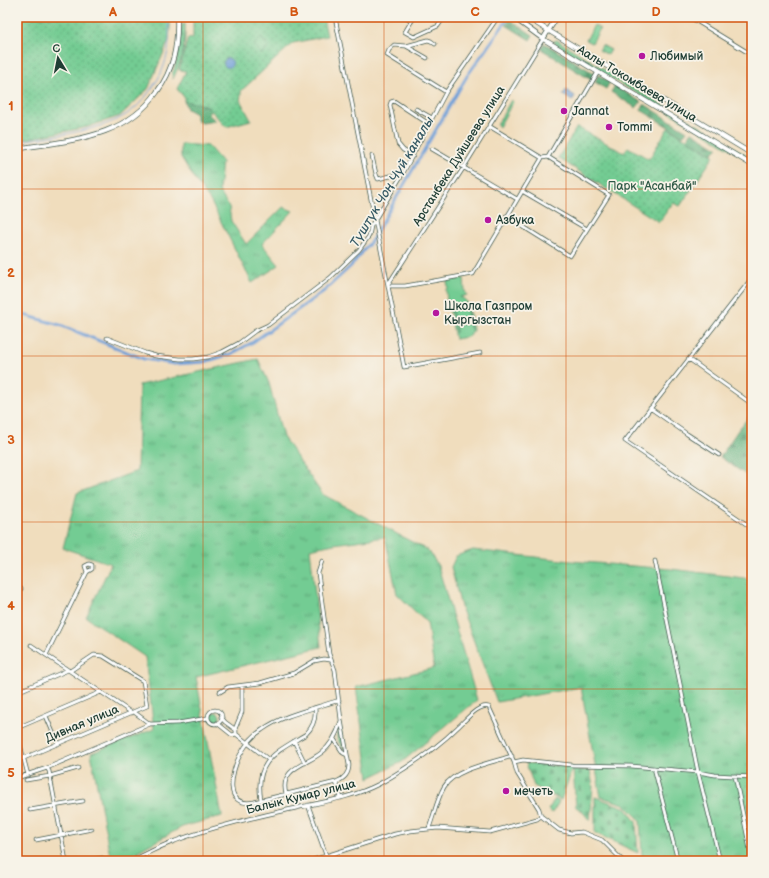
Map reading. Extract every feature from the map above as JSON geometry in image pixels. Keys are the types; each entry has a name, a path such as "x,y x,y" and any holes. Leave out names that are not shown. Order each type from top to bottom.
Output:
{"main road":[{"path":"17,149 97,134 118,126 136,116 154,97 168,74 176,49 177,17"},
{"name":"Аалы Токомбаева улица","path":"513,17 543,39 752,165"},
{"name":"Аалы Токомбаева улица","path":"526,17 548,32 752,154"},
{"path":"543,39 558,17"}],"street":[{"path":"335,17 378,226 404,367 480,353"},
{"path":"406,17 412,21"},
{"path":"414,17 404,32 414,37 438,26 444,17"},
{"path":"107,338 145,354 170,358 201,358 222,352 268,325 330,278 362,247 369,236 371,226 403,174 446,92 498,17"},
{"path":"690,17 752,55"},
{"name":"Арстанбека Дуйшеева улица","path":"389,284 464,167 543,39"},
{"path":"436,44 428,40 406,46 392,46 387,55 446,92"},
{"path":"406,46 427,58"},
{"path":"548,157 598,72"},
{"path":"413,156 403,150 398,144 390,102 394,100 429,124"},
{"path":"416,108 432,118"},
{"path":"489,126 542,158 548,157 609,195 570,256 506,216"},
{"path":"432,149 517,199"},
{"path":"372,156 378,179 403,174"},
{"path":"389,284 405,286 473,274 506,216 542,158"},
{"path":"522,191 587,230"},
{"path":"752,278 625,441 752,528"},
{"path":"689,359 752,404"},
{"path":"650,408 719,455"},
{"path":"322,561 318,573 330,660 335,670 339,700 341,720 349,765 348,771 344,778 336,782 261,800 244,803 235,798 232,791 232,780 235,767 240,755 255,735 271,724 289,716 339,700"},
{"path":"655,561 698,772 720,861"},
{"path":"46,655 87,572"},
{"path":"17,592 22,589"},
{"path":"31,645 150,724"},
{"name":"Дивная улица","path":"17,759 24,758 147,706 143,681 104,656 94,655 69,671"},
{"path":"220,692 228,687 264,682 294,673 314,661 324,659 330,660"},
{"path":"17,692 69,671"},
{"path":"236,734 235,729 242,712 242,686"},
{"path":"17,728 102,692"},
{"name":"Балык Кумар улица","path":"131,861 166,844 189,836 308,805 341,798 370,788 404,768 446,739 477,709 484,706 489,707 512,756 517,773 539,809 541,816"},
{"path":"261,800 260,782 263,771 269,760 278,750 306,734 315,718 315,708"},
{"path":"208,718 209,714 214,710 220,713 225,722 235,729"},
{"path":"46,716 58,744"},
{"path":"217,723 220,721 221,717"},
{"path":"208,718 212,723 217,723 232,734 236,734 269,760"},
{"path":"17,778 47,768 150,724 178,723 208,718"},
{"path":"286,794 285,785 287,777 291,771 321,754 334,739 341,720"},
{"path":"17,733 28,775"},
{"path":"334,739 343,753 347,755"},
{"path":"294,741 305,763"},
{"path":"429,828 447,782 480,765 512,756"},
{"path":"514,762 523,760 572,766 631,766 715,775 752,777"},
{"path":"47,768 49,771 66,861"},
{"path":"26,780 50,776 78,768"},
{"path":"654,768 678,861"},
{"path":"735,776 752,859"},
{"path":"336,782 341,798"},
{"path":"30,810 83,801"},
{"path":"308,805 326,855"},
{"path":"310,861 395,834 429,828 466,829 490,832 537,819 541,816 559,830 571,833 582,832 602,840 623,861"},
{"path":"36,840 92,829"},
{"path":"17,848 20,861"},
{"path":"87,861 102,858"}],"green space":[{"path":"17,17 171,18 169,40 148,89 120,116 87,127 17,141"},
{"path":"194,17 323,17 327,36 293,43 241,91 240,100 251,120 226,127 206,105 184,101 184,97 177,89 186,71 179,70 188,38 193,39 193,20 186,21 186,19"},
{"path":"510,20 533,35 530,40 506,25"},
{"path":"185,24 184,45 179,66 173,79 172,75 176,63 181,26"},
{"path":"594,25 600,29 592,43 586,40"},
{"path":"261,38 269,47 261,54 254,45"},
{"path":"557,40 692,122 691,125 554,43 554,41"},
{"path":"544,43 595,74 591,80 541,49"},
{"path":"602,45 611,50 608,55 599,50"},
{"path":"598,75 610,82 606,89 595,82"},
{"path":"615,86 641,102 636,108 611,92"},
{"path":"511,100 513,102 499,127 497,125"},
{"path":"184,101 206,105 211,110 209,115 216,121 202,123 196,120 196,114 187,109"},
{"path":"644,104 687,131 683,136 641,110"},
{"path":"696,123 752,159 752,162 694,127"},
{"name":"Парк \"Асанбай\"","path":"577,127 624,153 628,147 649,159 668,128 714,156 680,206 673,203 659,222 558,158"},
{"path":"692,132 718,148 712,154 687,139"},
{"path":"181,144 208,146 222,162 219,191 229,207 231,221 246,244 283,207 293,211 262,244 279,265 252,283 211,202 181,157"},
{"path":"464,278 465,291 467,295 460,297 468,303 473,330 467,337 455,339 449,307 447,305 447,281","holes":["465,302 467,305 471,330 469,323 456,326 456,333 451,305 455,325 469,322"]},
{"path":"258,359 269,383 283,437 322,494 429,551 438,566 477,700 402,762 369,778 356,687 434,668 427,623 397,594 385,537 310,549 321,647 196,677 222,816 182,827 120,861 111,861 91,753 154,729 145,657 86,617 111,564 63,548 77,493 137,471 139,385"},
{"path":"752,413 752,479 720,457 738,430"},
{"path":"473,550 571,561 671,569 752,579 752,861 647,861 642,856 640,820 624,804 601,797 581,687 497,702 461,607 451,567 456,556"},
{"path":"215,712 220,717 215,722 210,717"},
{"path":"340,731 344,751 337,739 337,734"},
{"path":"526,763 573,767 561,800 534,786"},
{"path":"573,769 590,771 593,786 590,821 582,811 576,807"},
{"path":"595,797 626,808 636,822 638,853 595,833"},
{"path":"555,799 559,802 552,813 548,810"}],"water":[{"path":"228,58 233,63 228,68 223,63"},
{"path":"566,90 575,96 572,101 563,95"}],"waterway":[{"path":"17,142 92,128 120,118 135,108 158,79 167,57 169,41 167,17"},
{"name":"Түштүк Чоң Чүй каналы","path":"17,313 60,325 144,359 174,364 204,362 231,354 253,342 324,291 351,266 372,240 467,76 509,17"}],"place":[{"name":"Любимый","path":"642,56"},
{"name":"Jannat","path":"564,111"},
{"name":"Tommi","path":"609,127"},
{"name":"Азбука","path":"488,220"},
{"name":"Школа Газпром Кыргызстан","path":"436,313"},
{"name":"мечеть","path":"506,791"}]}
